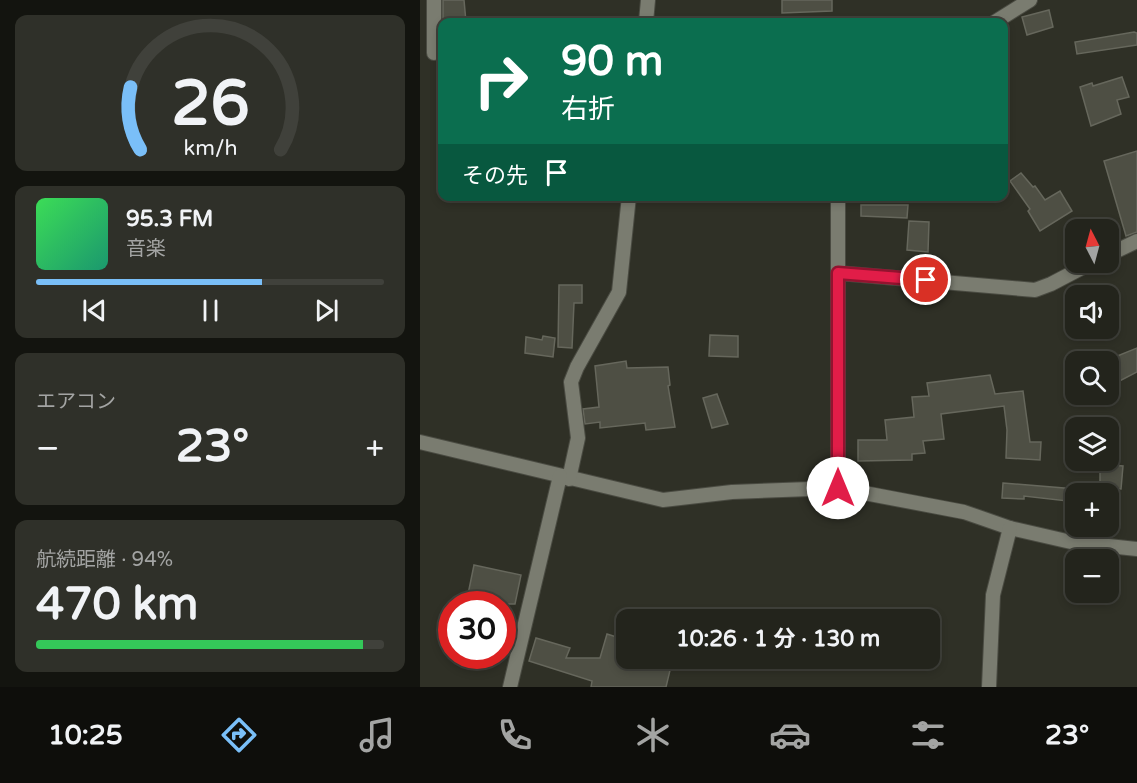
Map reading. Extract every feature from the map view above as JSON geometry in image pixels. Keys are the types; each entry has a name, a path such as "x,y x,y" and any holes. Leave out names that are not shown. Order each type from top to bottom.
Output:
{"street":[{"path":"432,53 434,0"},
{"path":"646,18 648,0"},
{"path":"1001,18 1029,0"},
{"path":"510,687 565,477 578,438 571,382 618,291 627,201"},
{"path":"838,201 838,488"},
{"path":"1119,250 1137,241"},
{"path":"838,273 1035,290 1072,273"},
{"path":"420,442 663,500 732,492 838,488 964,512 1010,528 1071,542 1137,549"},
{"path":"989,687 993,595 1010,528"}],"building":[{"path":"443,0 464,0 466,18 443,18"},
{"path":"782,0 832,0 832,11 782,13"},
{"path":"1049,10 1053,27 1027,35 1022,17"},
{"path":"1137,33 1137,45 1077,54 1075,42"},
{"path":"1122,77 1129,97 1117,100 1121,114 1091,126 1080,87 1092,83 1093,86"},
{"path":"1137,151 1137,232 1126,236 1104,161"},
{"path":"1021,173 1033,187 1035,186 1045,200 1060,191 1072,211 1040,231 1028,211 1030,209 1010,181"},
{"path":"861,205 908,205 907,218 861,216"},
{"path":"909,221 929,222 928,252 907,250"},
{"path":"559,285 582,285 582,303 574,303 572,348 558,347"},
{"path":"710,335 738,336 738,357 709,356"},
{"path":"543,336 555,338 553,357 525,353 526,337 542,340"},
{"path":"1137,348 1137,372 1119,381 1119,355"},
{"path":"626,361 627,368 668,367 670,385 668,386 675,427 646,430 645,423 600,428 600,422 585,424 583,409 599,407 595,366"},
{"path":"990,375 995,394 1023,391 1030,442 1041,442 1040,460 1006,458 1007,430 1004,406 941,414 944,439 923,441 925,453 912,454 912,460 858,461 858,440 887,440 885,420 914,417 912,397 929,396 927,383"},
{"path":"717,394 728,424 712,428 703,398"},
{"path":"1119,466 1123,466 1121,489 1119,489 1119,483 1100,483 1100,471 1119,471"},
{"path":"1003,483 1065,488 1065,501 1024,496 1024,499 1002,498"},
{"path":"474,565 521,575 516,599 516,591 469,591"},
{"path":"607,634 616,637 616,669 670,669 666,687 591,687 592,681 529,661 536,638 570,648 566,658 600,658"}],"route":[{"path":"838,488 838,273 926,280"}]}
